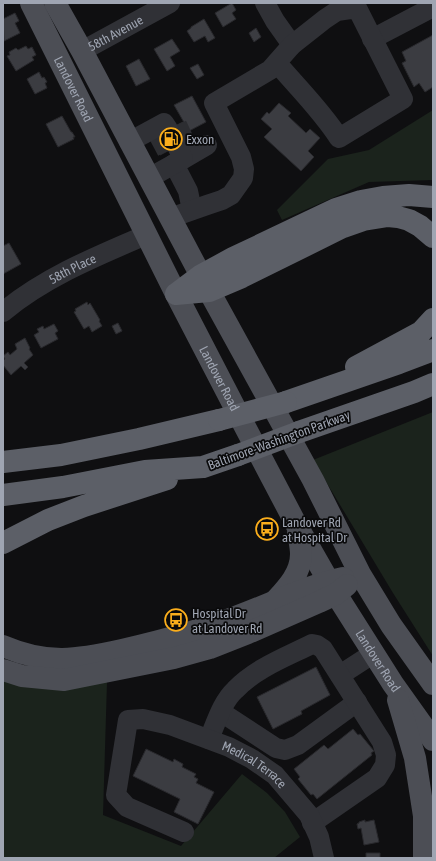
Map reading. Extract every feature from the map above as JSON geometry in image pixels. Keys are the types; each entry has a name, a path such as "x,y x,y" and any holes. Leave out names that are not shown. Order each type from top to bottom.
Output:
{"highway":[{"path":"204,283 233,258 336,209 361,201 383,197 433,197"},
{"path":"176,294 204,283 242,277 343,227 363,220 388,216 398,217 409,220 420,226 433,238"},
{"path":"295,399 421,332 433,319"},
{"path":"3,462 61,455 139,439 219,420 295,399 433,350"},
{"name":"Baltimore-Washington Parkway","path":"3,495 63,487 144,471 203,468 433,384"},
{"path":"3,543 48,520 84,506 203,468"}],"main road":[{"name":"Landover Road","path":"31,3 176,294 296,524 393,684 433,740"},
{"name":"Landover Road","path":"55,3 82,51 204,283 313,480 360,574 391,625 433,684"},
{"path":"275,601 295,577 299,564 301,555 296,524"},
{"path":"3,646 29,655 46,658 62,660 85,658 167,640 201,630 275,601 333,587 360,574"},
{"path":"3,670 22,676 64,680 174,658 210,648 319,602 333,587"},
{"path":"393,684 415,758 424,816 424,858"}],"street":[{"name":"58th Avenue","path":"82,51 170,3"},
{"path":"265,3 275,21 292,45"},
{"path":"372,39 433,6"},
{"path":"170,218 222,200 231,195 243,178 244,169 241,157 214,103 270,70 292,45 324,19 337,11 357,8 403,99 338,138 330,124 313,103 277,63"},
{"path":"129,142 173,142 208,145"},
{"path":"173,142 188,191 192,210"},
{"path":"149,178 173,142"},
{"name":"58th Place","path":"3,312 14,302 47,282 146,234"},
{"path":"209,739 221,712 234,690 255,673 312,644 323,649 382,742 386,755 385,766 377,778 312,822"},
{"path":"340,675 374,653"},
{"path":"221,712 276,748 285,750 298,745 357,702"},
{"name":"Medical Terrace","path":"184,832 127,807 116,795 128,720 143,719 209,739 252,759 275,775 309,815 319,837 324,858"}],"shaded area":[{"path":"433,110 433,180 369,182 282,220 277,210 328,159 369,150"},
{"path":"433,412 433,656 393,593 313,460"},
{"path":"3,679 107,682 103,815 181,846 242,774 267,793 285,812 300,837 274,858 3,858"}],"building":[{"path":"232,3 236,10 232,13 236,19 223,27 215,13"},
{"path":"15,13 19,21 15,23 20,33 4,41 3,19"},
{"path":"204,19 215,38 208,42 205,36 194,42 187,31"},
{"path":"256,28 261,37 254,42 249,33"},
{"path":"433,35 433,87 425,92 419,83 414,87 402,63 406,61 402,52"},
{"path":"172,39 180,51 170,57 175,66 167,71 154,49"},
{"path":"26,46 28,49 32,47 36,55 32,57 34,60 16,71 7,56 10,55 9,52 16,48 18,50"},
{"path":"139,59 150,79 136,86 126,66"},
{"path":"198,64 204,75 197,79 190,68"},
{"path":"39,72 42,78 44,77 47,82 45,83 47,88 35,94 27,79"},
{"path":"192,96 206,122 189,131 174,105"},
{"path":"279,103 291,113 288,116 306,133 310,129 320,138 308,151 314,157 301,171 264,137 272,129 261,119 267,112 269,114"},
{"path":"62,116 75,137 73,137 74,139 58,147 46,124"},
{"path":"183,122 191,139 160,155 151,138"},
{"path":"9,243 21,264 3,274 3,246"},
{"path":"87,302 88,305 90,303 102,326 92,332 89,326 84,329 74,312 76,311 75,309"},
{"path":"118,323 122,331 116,334 112,326"},
{"path":"54,324 58,331 55,333 58,339 41,348 34,335 39,332 37,329 43,326 44,329"},
{"path":"25,338 33,355 24,363 28,367 25,370 21,366 11,375 3,365 3,361 5,359 3,356 8,352 10,355 17,349 15,344"},
{"path":"316,667 330,695 301,711 302,714 273,729 257,697"},
{"path":"353,729 358,735 360,734 374,751 371,753 372,755 317,799 313,794 311,795 298,779 300,777 294,769 324,745 328,749"},
{"path":"146,749 173,762 174,759 183,764 182,767 196,774 194,777 198,779 196,783 214,792 198,824 174,812 180,799 133,776"},
{"path":"365,820 365,822 374,820 379,842 364,845 361,828 358,829 357,824"},
{"path":"366,853 380,853 380,858 366,858"}],"tunnel":[{"path":"177,125 185,142"},
{"path":"158,134 167,151"}],"place":[{"name":"Exxon","path":"171,139"},
{"name":"Landover Rd at Hospital Dr","path":"267,529"},
{"name":"Hospital Dr at Landover Rd","path":"176,620"}]}
